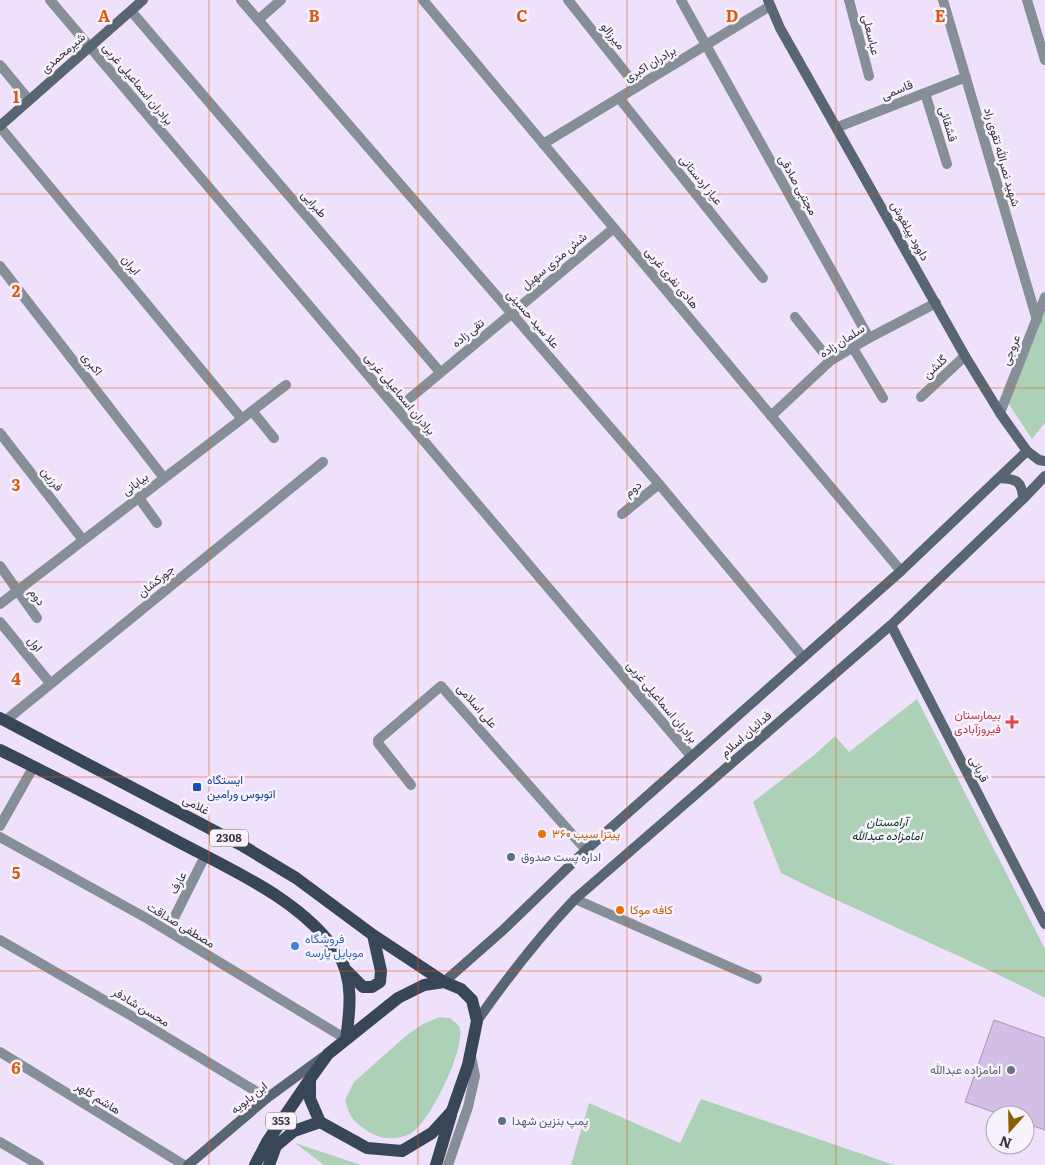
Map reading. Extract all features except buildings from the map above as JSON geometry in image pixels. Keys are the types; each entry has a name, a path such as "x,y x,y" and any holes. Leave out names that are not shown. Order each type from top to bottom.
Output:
{"main road":[{"name":"شیرمحمدی","path":"0,126 143,0"},
{"name":"داوود پیلغوش","path":"769,3 780,28 838,127 965,356 1027,451 1039,460 1045,461"},
{"name":"فدائیان اسلام","path":"444,982 495,938 586,850 901,571 1027,451"},
{"name":"فدائیان اسلام","path":"477,1021 544,931 575,899 891,625 1045,476"},
{"path":"999,478 1012,478 1018,482 1023,489 1023,499"},
{"name":"قربانی","path":"891,625 1045,924"},
{"name":"غلامی","path":"2,719 244,846 296,878 373,935 444,982"},
{"name":"2308","path":"0,750 205,856 286,902 317,929 338,954 346,970 350,1006 346,1039"},
{"path":"346,970 363,987 372,987 380,982 381,971 373,935"},
{"path":"436,1165 468,1065 477,1021 472,1000 461,989 444,982 424,985 398,998 328,1054 310,1079 310,1099 320,1122 367,1148 402,1151 432,1133 452,1111"},
{"name":"ابن بابویه","path":"188,1165 267,1098 328,1054"},
{"name":"353","path":"255,1165 267,1142 310,1079"},
{"name":"353","path":"269,1165 276,1146 294,1131 320,1122"}],"street":[{"name":"برادران اسماعیلی غربی","path":"50,0 691,756"},
{"name":"علا سید حسینی","path":"241,0 659,484 803,657"},
{"path":"258,20 281,0"},
{"name":"هادی نفری غربی","path":"423,0 901,571"},
{"name":"میرزالو","path":"568,0 637,87"},
{"name":"مجتبی صادقی","path":"681,0 868,338"},
{"name":"عباسعلی","path":"849,0 869,76"},
{"name":"شهید نصرالله تقوی راد","path":"943,0 1037,320"},
{"path":"1027,0 1045,60"},
{"name":"برادران اکبری","path":"543,144 706,45 769,3"},
{"name":"طبرایی","path":"131,10 440,372"},
{"path":"0,64 29,100"},
{"name":"قاسمی","path":"838,127 966,77"},
{"name":"قشقائی","path":"925,92 947,164"},
{"name":"عیاز اردستانی","path":"619,98 763,278"},
{"name":"ایران","path":"0,126 242,419"},
{"name":"شش متری سهیل","path":"511,313 614,228"},
{"name":"اکبری","path":"0,266 164,478"},
{"name":"عروجی","path":"1000,412 1045,297"},
{"name":"سلمان زاده","path":"771,416 830,361 868,338 936,303"},
{"name":"تقی زاده","path":"440,372 511,313"},
{"path":"795,317 830,361"},
{"path":"853,348 883,398"},
{"name":"گلشن","path":"921,397 965,356"},
{"path":"397,409 440,372"},
{"name":"بیابانی","path":"0,604 286,385"},
{"path":"252,411 274,438"},
{"name":"فرزین","path":"0,433 84,540"},
{"name":"جورکشان","path":"2,719 50,683 323,462"},
{"name":"دوم","path":"622,514 659,484"},
{"path":"139,498 158,523"},
{"name":"دوم","path":"0,566 37,618"},
{"name":"اول","path":"0,622 50,683"},
{"name":"علی اسلامی","path":"411,785 378,740 441,686 586,850"},
{"path":"0,826 34,766"},
{"name":"مصطفی صداقت","path":"0,837 148,919 346,1039"},
{"name":"عارف","path":"173,920 205,856"},
{"path":"575,899 757,979"},
{"name":"محسن شادفر","path":"0,940 130,1015 267,1098"},
{"name":"هاشم کلهر","path":"0,1052 184,1165"},
{"path":"448,1165 468,1107 475,1076 470,1052"},
{"path":"0,1142 39,1165"}],"green space":[{"path":"1045,311 1045,423 1032,439 1008,403"},
{"name":"آرامستان امامزاده عبدالله","path":"917,699 1045,949 1045,998 781,873 753,802 813,756 835,736 849,752"},
{"path":"440,1017 450,1018 459,1026 460,1036 455,1060 436,1102 420,1125 408,1135 397,1138 385,1138 374,1135 353,1119 347,1106 345,1100 354,1082 407,1035 423,1024"},
{"path":"701,1099 894,1165 571,1165 589,1103 680,1143"},
{"path":"295,1143 361,1165 324,1165"}],"place":[{"name":"بیمارستان فیروزآبادی","path":"1012,722"},
{"name":"ایستگاه اتوبوس ورامین","path":"197,787"},
{"name":"پیتزا سیب ۳۶۰","path":"542,834"},
{"name":"اداره پست صدوق","path":"511,857"},
{"name":"کافه موکا","path":"620,910"},
{"name":"فروشگاه موبایل پارسه","path":"295,946"},
{"name":"امامزاده عبدالله","path":"1011,1070"},
{"name":"پمپ بنزین شهدا","path":"502,1121"}]}
